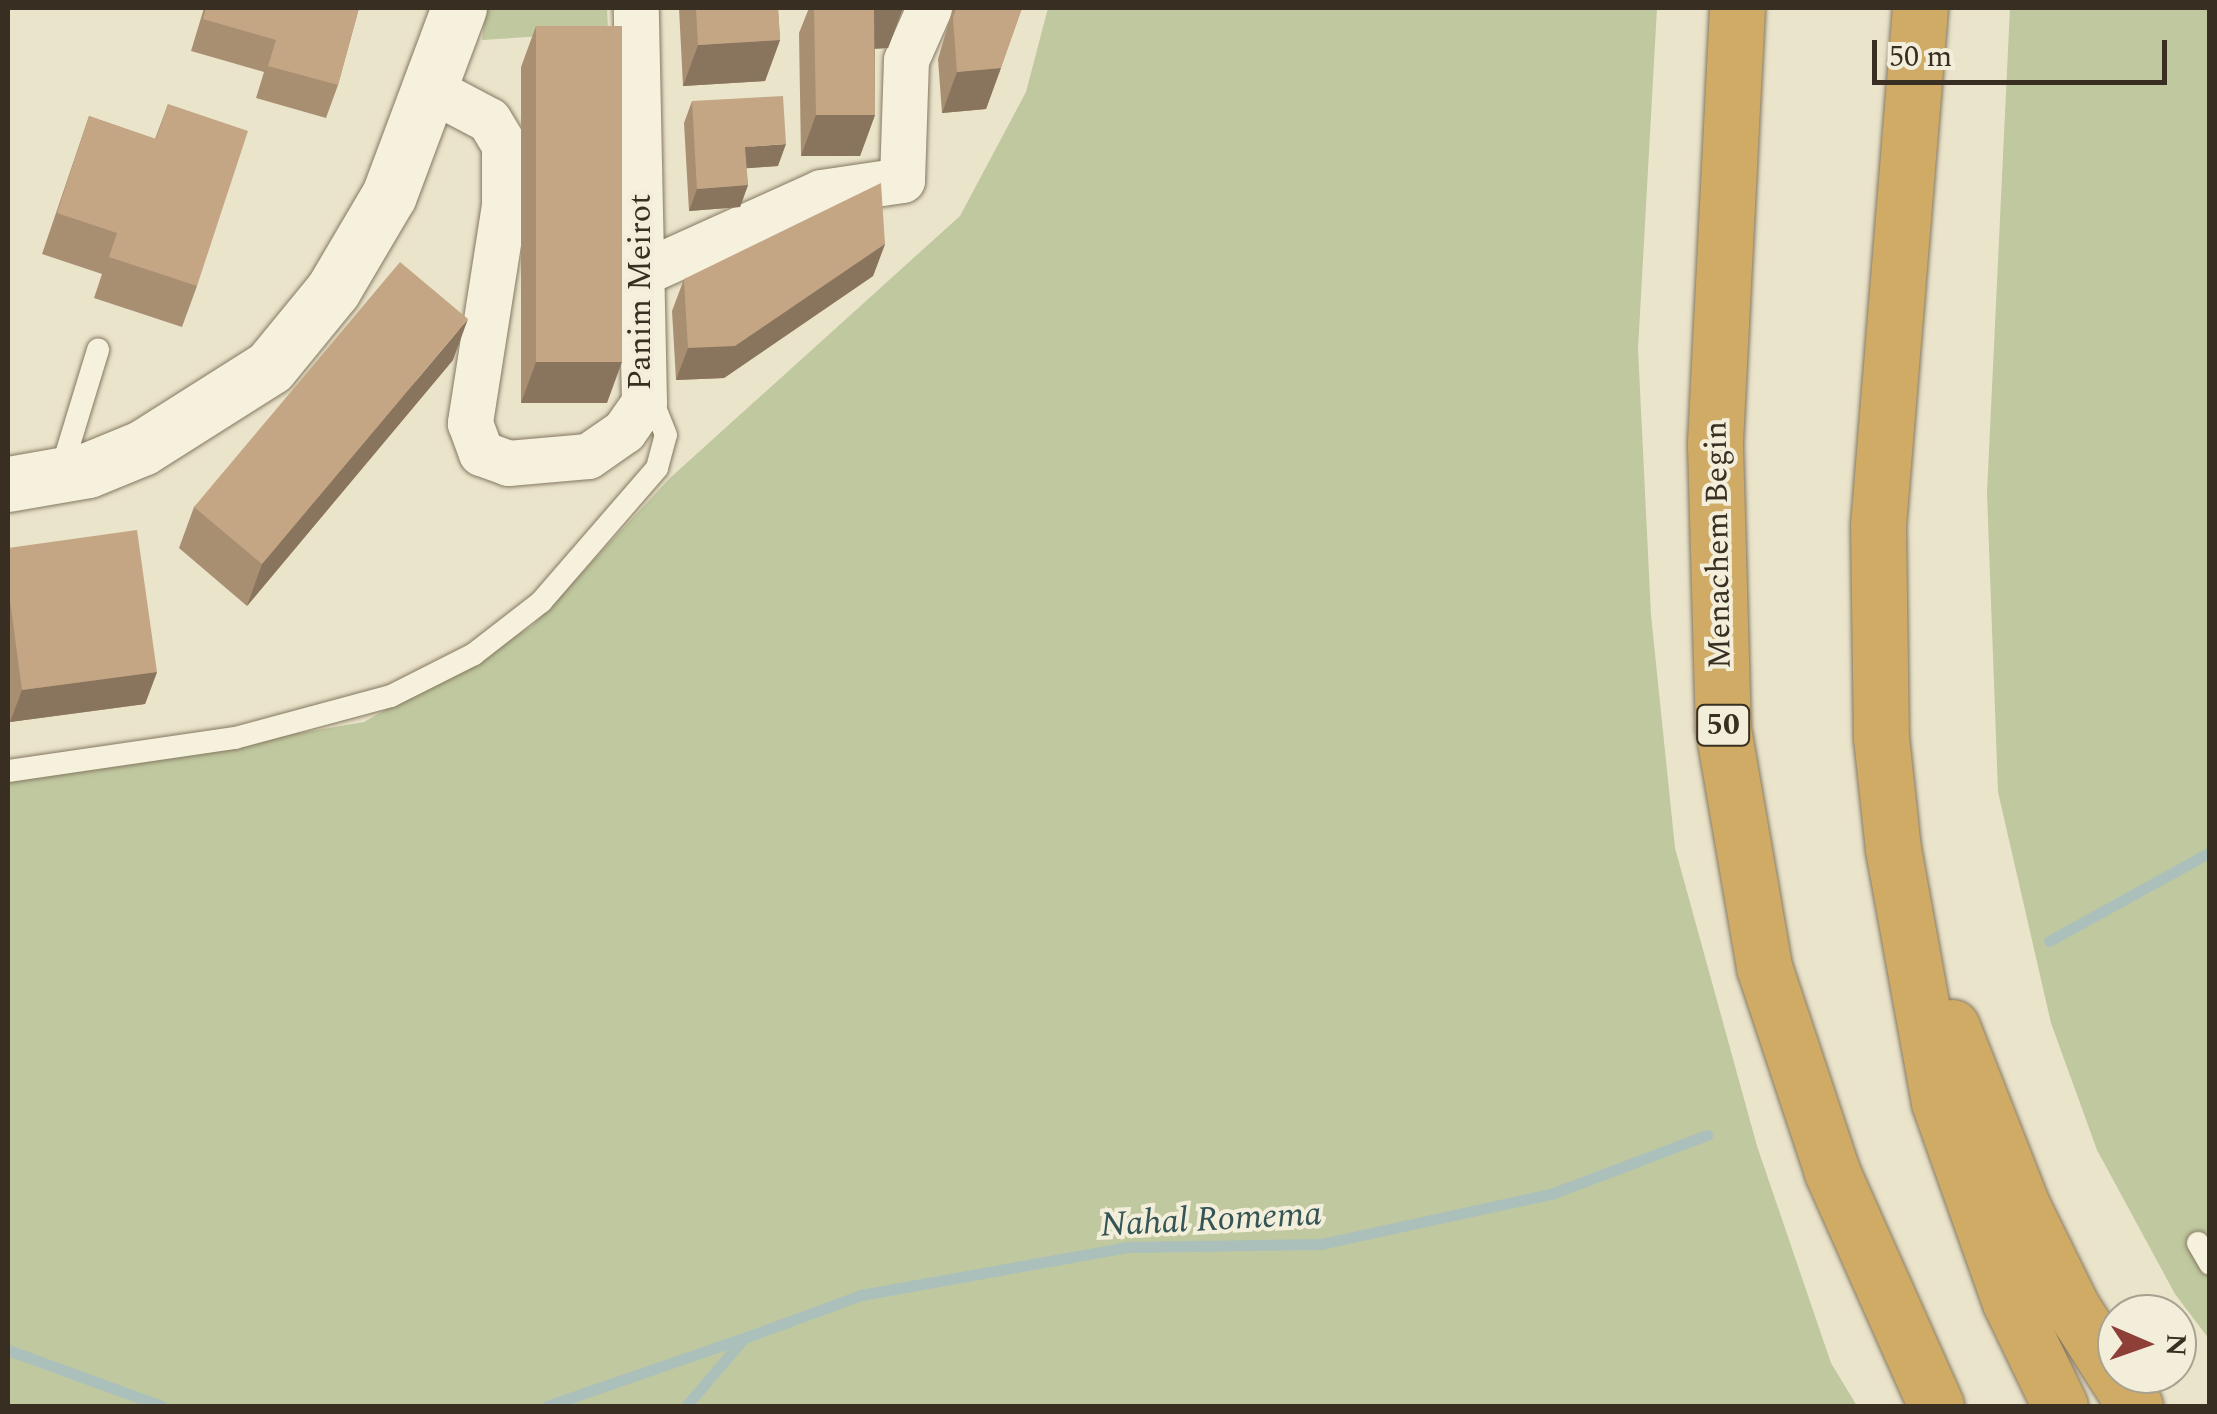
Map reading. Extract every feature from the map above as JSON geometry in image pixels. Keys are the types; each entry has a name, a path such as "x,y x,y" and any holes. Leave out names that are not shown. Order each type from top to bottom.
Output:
{"highway":[{"name":"Menachem Begin","path":"1738,8 1715,446 1723,728 1764,967 1832,1172 1936,1406"},
{"path":"1920,8 1878,526 1882,738 1892,849 1939,1102 2010,1302 2060,1406"},
{"path":"1892,849 1934,980 2022,1206 2074,1309 2134,1406"}],"street":[{"path":"34,480 142,448 270,366 333,290 388,194 432,90 459,8"},
{"name":"Panim Meirot","path":"432,90 489,120 504,145 504,205 470,423 481,453 508,462 588,456 624,431 644,402 636,8"},
{"path":"642,273 821,192 902,180 906,60 929,8"}],"lane":[{"path":"34,480 98,350"},
{"path":"8,771 235,738 392,696 474,654 541,602 656,468 666,435 655,408 644,402"},
{"path":"2198,1242 2210,1264"}],"green space":[{"path":"486,8 607,8 608,32 482,40"},
{"path":"1048,8 1657,8 1638,349 1651,615 1675,848 1757,1146 1831,1363 1857,1406 8,1406 8,783 364,722 531,627 670,478 960,216 1026,92"},
{"path":"2010,8 2209,8 2209,1339 2197,1323 2197,1294 2175,1294 2097,1150 2051,1023 1998,792 1987,493"}],"building":[{"path":"206,8 359,8 338,85 268,66 276,40 203,19"},
{"path":"696,8 778,8 780,40 698,45"},
{"path":"814,8 874,8 875,115 816,115"},
{"path":"956,8 1022,8 1001,68 957,72 953,18"},
{"path":"536,26 622,26 622,362 536,362"},
{"path":"783,96 786,144 745,147 748,185 697,189 692,101"},
{"path":"168,104 248,131 197,286 109,257 117,233 57,213 89,116 156,139"},
{"path":"881,183 885,244 735,346 688,348 684,279"},
{"path":"400,262 468,319 262,564 194,507"},
{"path":"137,530 157,672 22,690 8,585 8,548"}],"waterway":[{"name":"Nahal Romema","path":"2049,941 2210,852"},
{"name":"Nahal Romema","path":"686,1406 744,1338 861,1295 1129,1247 1321,1244 1551,1194 1707,1135"},
{"path":"547,1406 741,1339"},
{"path":"8,1350 162,1406"}]}
